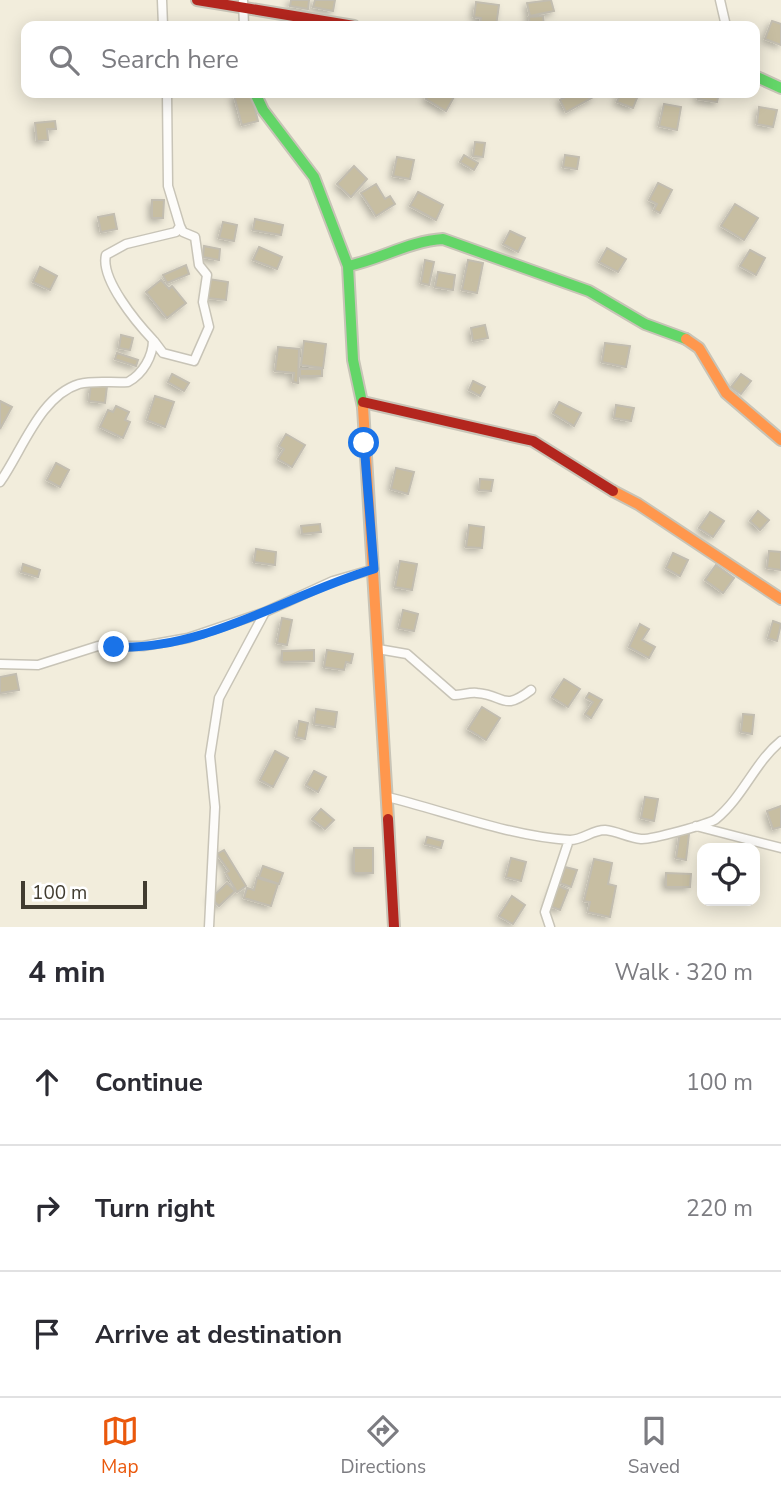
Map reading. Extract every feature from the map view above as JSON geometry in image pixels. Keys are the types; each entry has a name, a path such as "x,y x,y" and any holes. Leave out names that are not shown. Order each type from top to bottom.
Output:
{"street":[{"path":"162,0 163,21"},
{"path":"197,0 243,3 330,21"},
{"path":"720,0 725,21"},
{"path":"243,3 244,21"},
{"path":"760,78 781,88"},
{"path":"167,98 168,186 178,229"},
{"path":"257,98 263,110 314,177 348,265 353,360 363,402 394,927"},
{"path":"178,229 195,237 200,265 207,275 204,302 209,327 194,361 163,353 126,307 104,261 111,249 178,229"},
{"path":"348,265 377,260 421,240 443,239 589,291 645,324 677,335 699,348 726,393 781,440"},
{"path":"0,482 53,400 79,384 128,382 134,379 151,354 153,340"},
{"path":"363,402 533,441 594,482 638,503 781,599"},
{"path":"0,664 38,665 98,646 164,644 265,612 333,581 374,569"},
{"path":"209,927 215,807 210,756 219,698 265,612"},
{"path":"378,649 407,654 454,695 478,693 504,703 517,701 531,690"},
{"path":"388,797 539,837 583,840 606,830 642,839 657,839 674,830 690,831 714,821 731,804 781,741"},
{"path":"713,832 714,821"},
{"path":"696,827 781,848"},
{"path":"550,927 545,912 569,840"}],"building":[{"path":"291,0 309,0 308,9 290,6"},
{"path":"315,0 335,0 333,11 313,7"},
{"path":"551,0 554,11 530,16 527,3"},
{"path":"476,2 499,5 497,21 481,21 481,18 474,17"},
{"path":"543,16 544,21 529,21 529,17"},
{"path":"772,21 781,24 781,45 765,39"},
{"path":"235,98 252,98 258,121 242,125"},
{"path":"427,98 453,98 446,111"},
{"path":"564,98 591,98 566,112 560,100"},
{"path":"619,98 637,98 633,108 617,102"},
{"path":"698,98 718,98 717,102"},
{"path":"664,104 681,107 677,130 659,126"},
{"path":"759,107 777,110 773,127 757,124"},
{"path":"55,121 56,129 47,129 48,140 37,141 35,123"},
{"path":"475,142 485,143 483,157 473,156"},
{"path":"464,155 478,163 474,170 460,162"},
{"path":"565,155 579,157 577,169 563,167"},
{"path":"397,157 414,160 410,179 393,176"},
{"path":"354,166 367,179 351,197 337,184"},
{"path":"658,183 672,190 660,213 654,210 657,204 649,200"},
{"path":"376,184 385,199 390,196 395,204 376,216 361,193"},
{"path":"418,192 443,205 436,220 410,206"},
{"path":"152,200 164,200 163,218 152,218"},
{"path":"735,204 758,218 744,240 721,226"},
{"path":"114,214 117,229 101,232 98,217"},
{"path":"255,219 283,225 281,235 253,230"},
{"path":"223,222 237,225 234,241 219,238"},
{"path":"510,231 525,238 518,252 503,244"},
{"path":"204,246 220,249 219,260 203,257"},
{"path":"259,247 282,257 277,269 253,260"},
{"path":"607,248 626,259 618,272 599,262"},
{"path":"750,250 765,258 756,275 740,266"},
{"path":"425,260 434,262 429,285 421,283"},
{"path":"468,260 483,263 477,293 462,290"},
{"path":"186,265 189,274 167,283 163,275"},
{"path":"40,267 57,276 50,290 33,282"},
{"path":"438,272 455,275 453,290 435,287"},
{"path":"209,279 228,282 226,300 207,298"},
{"path":"161,280 169,289 172,286 186,303 167,318 146,292"},
{"path":"485,325 488,338 473,341 471,328"},
{"path":"121,335 133,338 130,350 119,348"},
{"path":"304,341 326,344 323,368 301,365"},
{"path":"605,343 630,346 626,367 602,362"},
{"path":"278,347 299,349 298,383 293,382 294,373 275,371"},
{"path":"117,353 138,360 136,366 115,359"},
{"path":"300,369 322,369 322,376 300,376"},
{"path":"172,374 189,383 184,391 168,382"},
{"path":"741,374 751,381 741,394 731,387"},
{"path":"473,381 485,387 480,396 469,390"},
{"path":"91,384 107,386 105,403 89,401"},
{"path":"155,396 174,402 165,427 147,420"},
{"path":"0,401 12,407 0,429"},
{"path":"559,402 581,413 574,426 553,413"},
{"path":"616,405 634,408 631,421 614,418"},
{"path":"116,406 129,412 125,420 130,422 123,438 100,427 108,410 113,412"},
{"path":"286,434 305,445 292,467 278,459 284,449 279,446"},
{"path":"56,463 69,470 60,487 47,480"},
{"path":"396,468 414,472 408,494 391,489"},
{"path":"480,479 493,480 491,491 479,490"},
{"path":"758,511 769,520 760,530 750,521"},
{"path":"710,512 724,521 713,537 699,528"},
{"path":"320,524 321,532 302,534 301,526"},
{"path":"469,525 484,527 482,548 466,547"},
{"path":"256,549 276,552 275,565 254,562"},
{"path":"769,551 781,552 781,570 767,568"},
{"path":"673,553 688,560 680,576 666,568"},
{"path":"400,561 417,564 412,590 395,587"},
{"path":"23,564 40,570 38,577 21,572"},
{"path":"716,565 734,578 723,593 705,580"},
{"path":"403,610 418,614 414,631 399,628"},
{"path":"282,618 292,620 287,645 277,643"},
{"path":"773,621 781,624 777,641 768,638"},
{"path":"640,624 649,629 642,640 655,647 649,658 629,647"},
{"path":"314,650 314,661 282,662 282,651"},
{"path":"327,650 353,654 351,663 346,662 344,670 324,667"},
{"path":"16,674 19,690 0,693 0,677"},
{"path":"564,679 580,689 568,707 552,697"},
{"path":"589,693 602,700 591,718 585,714 593,702 586,698"},
{"path":"482,707 500,718 486,740 468,729"},
{"path":"316,709 337,712 335,727 314,724"},
{"path":"743,714 754,715 752,734 741,732"},
{"path":"299,721 308,723 305,739 296,737"},
{"path":"275,751 288,758 273,787 260,780"},
{"path":"314,771 326,777 318,792 306,785"},
{"path":"645,797 658,799 654,821 641,818"},
{"path":"781,806 781,827 773,829 767,811"},
{"path":"321,809 334,820 325,829 312,819"},
{"path":"680,832 689,834 686,860 676,858"},
{"path":"427,837 443,841 441,848 425,844"},
{"path":"354,848 373,848 373,873 354,873"},
{"path":"224,850 246,886 237,892 226,873 229,871 217,854"},
{"path":"511,858 526,862 521,881 506,877"},
{"path":"594,859 612,863 608,884 616,886 610,917 588,912 590,902 584,901"},
{"path":"263,866 283,873 279,884 259,877"},
{"path":"565,867 577,870 571,887 560,883"},
{"path":"666,873 691,874 690,887 666,887"},
{"path":"257,878 278,884 271,906 244,898 247,888 254,890"},
{"path":"227,883 235,891 219,906 211,898"},
{"path":"556,885 568,890 560,910 547,905"},
{"path":"512,896 525,905 513,924 499,916"}],"traffic: fast":[{"path":"760,78 781,88"},
{"path":"257,98 263,110 314,177 348,266 353,360 363,407"},
{"path":"348,266 419,243 443,239 589,291 645,324 686,339"}],"traffic: slow":[{"path":"686,339 699,348 726,393 781,440"},
{"path":"363,407 388,819"},
{"path":"613,491 638,504 781,599"}],"traffic: jam":[{"path":"197,0 324,21"},
{"path":"363,402 533,441 613,491"},
{"path":"388,819 394,927"}],"route":[{"path":"114,647 164,644 188,638 265,612 333,581 374,569 364,443"}]}
